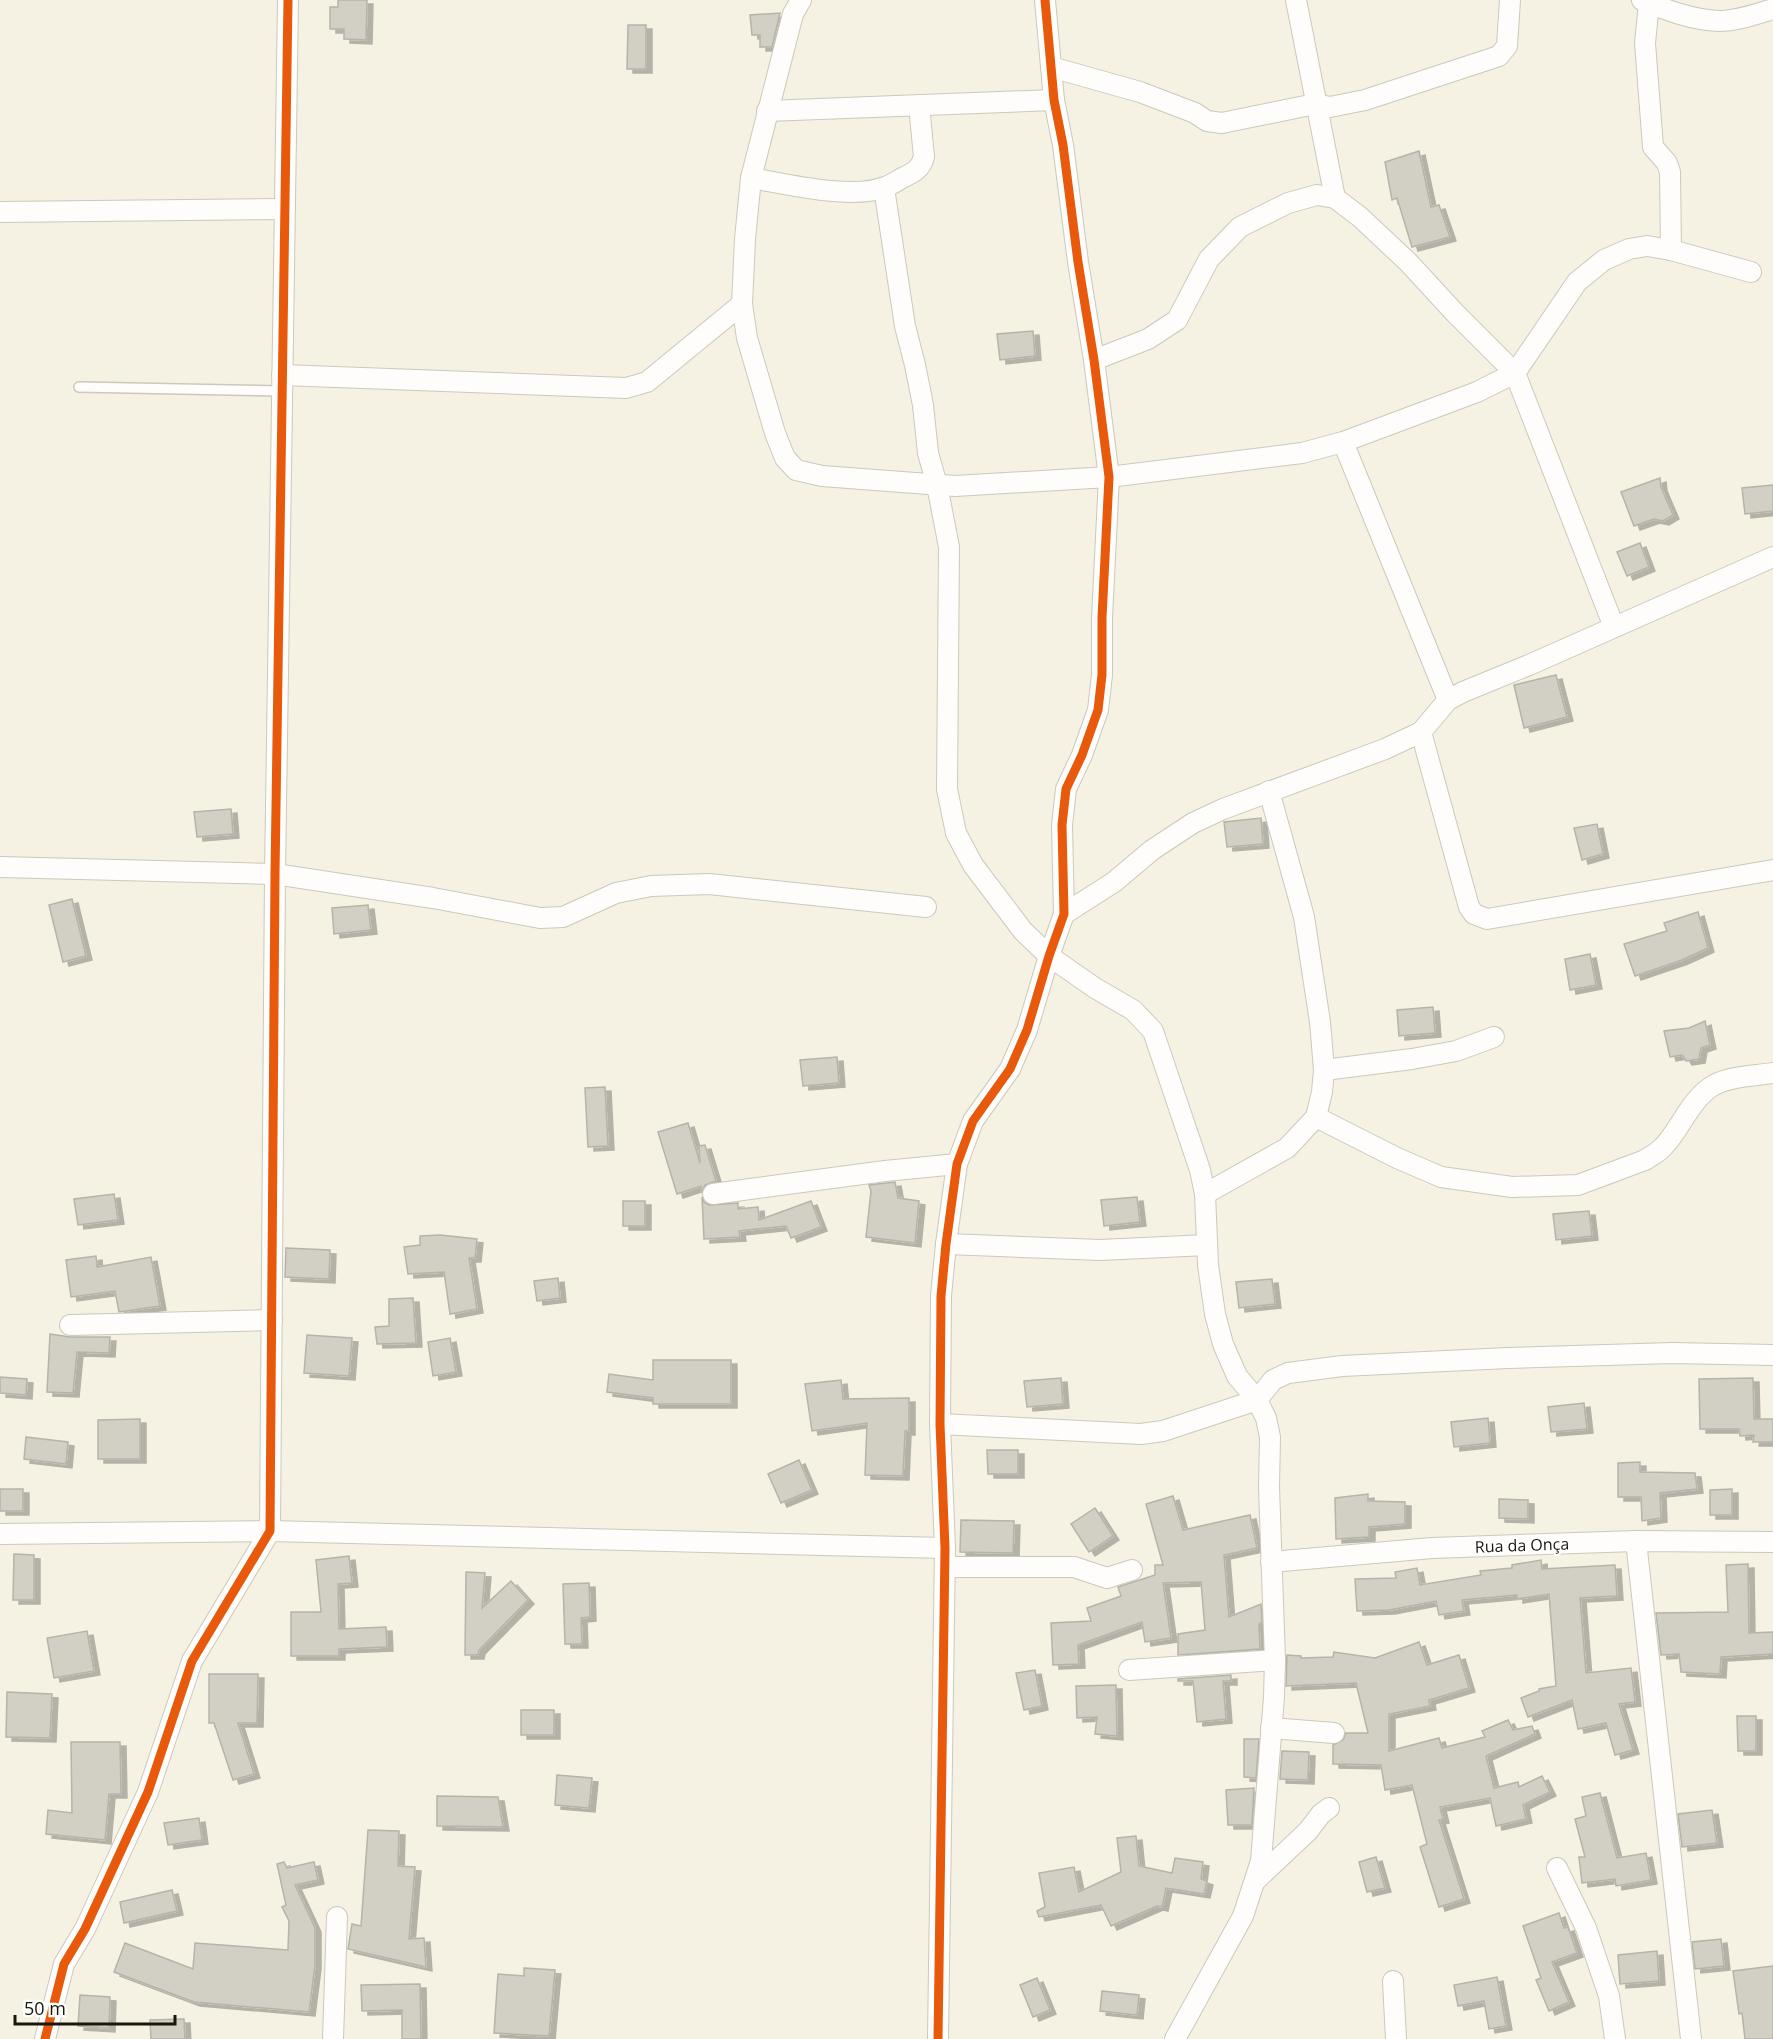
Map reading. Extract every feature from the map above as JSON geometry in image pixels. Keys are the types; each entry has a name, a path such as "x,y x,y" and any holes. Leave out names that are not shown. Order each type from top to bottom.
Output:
{"street":[{"path":"45,2039 64,1964 85,1929 148,1792 192,1661 270,1531 275,874 288,0"},
{"path":"938,2039 945,1557 940,1424 941,1296 946,1244 957,1164 973,1121 1010,1069 1027,1030 1048,956 1064,914 1062,825 1066,789 1082,755 1098,710 1101,686 1109,477 1063,145 1054,100 1045,0"},
{"path":"1296,0 1335,198"},
{"path":"1051,67 1140,92 1196,113 1207,121 1222,123 1315,104 1330,107 1365,100 1499,56 1507,46 1509,0"},
{"path":"1671,250 1670,172 1667,163 1653,147 1646,43 1646,1 1672,6 1719,21 1747,17 1773,9"},
{"path":"795,5 751,178 742,304 747,338 775,434 784,458 796,470 822,476 956,486 1109,477 1302,453 1343,442 1477,392 1515,373 1577,282 1604,260 1629,249 1647,246 1671,250 1751,272"},
{"path":"767,111 1054,100"},
{"path":"751,178 857,192 884,188 916,171 922,165 924,157 920,105"},
{"path":"884,188 905,326 923,405 928,453 937,485 950,556 947,789 956,833 980,874 1023,931 1048,956 1095,988 1133,1010 1153,1031 1200,1170 1205,1194 1207,1245 1215,1314 1223,1344 1237,1376 1257,1400 1266,1418 1270,1437 1271,1563 1275,1660 1261,1861 1243,1917 1175,2039"},
{"path":"1094,360 1148,339 1177,320 1209,259 1240,227 1288,203 1317,195 1335,198 1360,217 1408,262 1515,373 1614,627"},
{"path":"0,213 285,209"},
{"path":"282,383 626,388 647,382 742,304"},
{"path":"1343,442 1448,700"},
{"path":"1064,914 1114,882 1152,850 1193,823 1269,791 1385,749 1421,732 1448,700 1463,692 1773,557"},
{"path":"1421,732 1469,907 1474,914 1487,919 1773,870"},
{"path":"1205,1194 1287,1148 1316,1117 1322,1092 1324,1070 1320,1022 1304,917 1269,791"},
{"path":"0,867 275,874 434,898 540,918 563,917 616,893 651,886 710,884 926,907"},
{"path":"1324,1070 1456,1051 1494,1037"},
{"path":"1316,1117 1442,1178 1512,1187 1578,1185 1645,1160 1655,1154 1664,1146 1703,1092 1715,1084 1726,1080 1773,1073"},
{"path":"713,1194 885,1171 957,1164"},
{"path":"946,1244 1100,1250 1207,1245"},
{"path":"70,1325 272,1320"},
{"path":"940,1424 1141,1434 1163,1431 1257,1400 1273,1380 1288,1373 1342,1366 1672,1353 1773,1355"},
{"path":"0,1534 270,1531 945,1557 1074,1567 1107,1578 1132,1570"},
{"path":"1636,1541 1692,2039"},
{"name":"Rua da Onça","path":"1271,1563 1432,1548 1636,1541 1773,1542"},
{"path":"1129,1670 1275,1660"},
{"path":"1271,1728 1334,1733"},
{"path":"1255,1881 1308,1832 1321,1814 1329,1808"},
{"path":"1557,1868 1586,1928 1609,1996 1616,2039"},
{"path":"333,2039 337,1917"},
{"path":"1393,1981 1396,2039"}],"lane":[{"path":"79,387 282,383"}],"building":[{"path":"338,0 367,0 366,40 344,39 344,29 330,29 330,7 338,7"},
{"path":"780,13 772,47 760,47 760,35 752,35 750,15"},
{"path":"628,25 646,25 646,69 627,69"},
{"path":"1419,151 1431,207 1439,205 1450,237 1412,247 1397,198 1392,200 1385,162"},
{"path":"1033,331 1035,356 1000,360 997,334"},
{"path":"1660,478 1661,487 1673,515 1663,521 1654,519 1634,526 1621,492"},
{"path":"1773,485 1773,511 1745,514 1742,488"},
{"path":"1640,543 1649,567 1627,576 1617,552"},
{"path":"1556,675 1567,717 1524,728 1514,685"},
{"path":"231,809 233,834 197,837 194,812"},
{"path":"1261,818 1263,844 1227,847 1224,822"},
{"path":"1597,824 1603,854 1582,860 1574,828"},
{"path":"72,899 86,956 63,962 49,905"},
{"path":"368,905 371,930 334,934 332,908"},
{"path":"1698,912 1708,948 1682,960 1635,976 1624,944 1667,931 1664,923"},
{"path":"1590,954 1596,985 1570,990 1565,959"},
{"path":"1433,1007 1435,1033 1399,1036 1397,1010"},
{"path":"1705,1021 1710,1045 1701,1048 1699,1059 1686,1061 1682,1055 1670,1057 1664,1031 1689,1028"},
{"path":"837,1057 839,1083 803,1086 800,1060"},
{"path":"605,1087 608,1146 588,1147 585,1088"},
{"path":"688,1123 700,1163 699,1146 705,1145 716,1181 705,1185 701,1193 701,1186 677,1194 658,1132"},
{"path":"895,1182 898,1198 919,1201 915,1243 866,1237 871,1191 869,1185"},
{"path":"114,1194 118,1220 78,1225 74,1199"},
{"path":"702,1197 709,1205 738,1203 738,1209 758,1207 759,1220 811,1201 821,1227 791,1238 786,1226 739,1231 740,1237 704,1239"},
{"path":"1137,1197 1140,1222 1104,1226 1101,1200"},
{"path":"623,1201 645,1201 645,1226 623,1226"},
{"path":"1589,1211 1592,1236 1556,1240 1553,1214"},
{"path":"440,1235 477,1239 475,1258 469,1258 477,1309 450,1314 444,1272 408,1274 404,1247 420,1245 420,1236"},
{"path":"286,1248 330,1250 329,1279 285,1277"},
{"path":"96,1256 97,1267 151,1257 160,1306 119,1312 115,1291 71,1297 66,1260"},
{"path":"558,1278 560,1298 537,1301 534,1281"},
{"path":"1272,1279 1275,1304 1239,1308 1236,1282"},
{"path":"413,1298 416,1343 377,1344 375,1327 389,1326 389,1299"},
{"path":"50,1334 70,1337 110,1337 109,1353 77,1352 73,1393 47,1392"},
{"path":"307,1335 352,1338 349,1376 304,1373"},
{"path":"450,1338 456,1372 433,1376 428,1342"},
{"path":"653,1360 731,1360 731,1404 653,1404 653,1398 607,1392 609,1374 653,1380"},
{"path":"0,1377 27,1379 26,1395 0,1393"},
{"path":"1061,1378 1063,1404 1027,1407 1024,1381"},
{"path":"1753,1378 1754,1419 1773,1419 1773,1442 1753,1442 1754,1435 1740,1436 1739,1429 1700,1429 1699,1379"},
{"path":"841,1380 843,1399 909,1398 909,1431 905,1431 903,1476 865,1475 867,1423 812,1431 805,1384"},
{"path":"1584,1403 1587,1429 1551,1432 1548,1407"},
{"path":"1488,1418 1490,1443 1454,1447 1451,1422"},
{"path":"140,1419 140,1459 98,1459 98,1420"},
{"path":"26,1437 68,1442 66,1464 24,1459"},
{"path":"987,1450 1018,1450 1018,1474 988,1474"},
{"path":"799,1460 812,1490 781,1503 768,1474"},
{"path":"1640,1462 1640,1472 1695,1473 1697,1489 1660,1493 1661,1518 1642,1521 1641,1497 1618,1497 1618,1463"},
{"path":"0,1489 23,1489 23,1511 0,1511"},
{"path":"1732,1489 1732,1515 1710,1515 1710,1490"},
{"path":"1368,1494 1368,1501 1405,1502 1405,1524 1369,1527 1369,1537 1336,1539 1335,1498"},
{"path":"1173,1496 1183,1530 1250,1515 1257,1548 1224,1555 1229,1617 1261,1604 1260,1649 1178,1655 1178,1634 1205,1630 1201,1582 1163,1583 1171,1638 1145,1642 1142,1622 1078,1645 1079,1664 1053,1665 1051,1623 1091,1621 1087,1608 1121,1596 1118,1587 1155,1575 1155,1565 1163,1565 1146,1504"},
{"path":"1499,1499 1528,1500 1528,1519 1499,1518"},
{"path":"1095,1508 1113,1536 1089,1552 1071,1524"},
{"path":"961,1520 1014,1521 1013,1553 960,1552"},
{"path":"14,1554 34,1555 34,1600 13,1600"},
{"path":"349,1556 352,1583 338,1584 339,1629 386,1627 387,1647 339,1649 339,1656 291,1656 291,1612 321,1612 316,1560"},
{"path":"1541,1560 1542,1569 1615,1565 1617,1596 1580,1598 1586,1673 1631,1668 1635,1702 1619,1704 1633,1750 1615,1755 1606,1723 1578,1729 1572,1700 1528,1717 1521,1698 1539,1689 1556,1686 1549,1594 1517,1599 1517,1595 1462,1600 1464,1611 1439,1615 1436,1601 1389,1610 1357,1611 1355,1579 1396,1578 1395,1572 1417,1568 1420,1585 1481,1575 1480,1571 1512,1568 1512,1565"},
{"path":"1748,1564 1749,1633 1773,1632 1773,1654 1721,1657 1720,1674 1681,1672 1679,1654 1661,1655 1656,1613 1728,1612 1726,1565"},
{"path":"466,1572 485,1573 482,1608 511,1581 528,1600 479,1650 478,1655 465,1655"},
{"path":"589,1583 590,1617 581,1618 582,1644 565,1644 563,1584"},
{"path":"87,1631 94,1671 54,1678 47,1638"},
{"path":"1419,1642 1427,1665 1459,1655 1469,1688 1429,1700 1430,1706 1389,1714 1389,1751 1439,1738 1442,1748 1485,1737 1482,1731 1508,1720 1513,1730 1532,1726 1535,1734 1486,1756 1494,1788 1518,1782 1519,1787 1542,1776 1550,1792 1523,1805 1526,1819 1496,1826 1490,1798 1440,1807 1443,1819 1439,1820 1464,1899 1439,1907 1420,1847 1427,1844 1412,1785 1385,1790 1381,1765 1333,1764 1333,1745 1343,1740 1346,1733 1368,1733 1356,1683 1286,1686 1287,1655 1301,1656 1301,1658 1333,1657 1334,1652 1375,1658"},
{"path":"1035,1670 1042,1706 1024,1710 1016,1673"},
{"path":"209,1674 258,1674 257,1723 238,1723 254,1774 233,1780 214,1723 209,1723"},
{"path":"1231,1675 1231,1681 1223,1681 1226,1719 1197,1722 1193,1681 1178,1681 1178,1679"},
{"path":"1116,1685 1117,1736 1095,1734 1097,1717 1077,1718 1076,1686"},
{"path":"7,1692 52,1694 50,1738 6,1737"},
{"path":"521,1710 554,1710 554,1735 521,1735"},
{"path":"1737,1716 1756,1716 1756,1751 1738,1751"},
{"path":"1244,1739 1259,1739 1256,1778 1244,1777"},
{"path":"71,1742 120,1742 121,1794 109,1794 105,1840 46,1834 48,1810 72,1813"},
{"path":"1282,1751 1309,1752 1308,1780 1280,1779"},
{"path":"557,1775 592,1778 589,1808 555,1805"},
{"path":"1254,1788 1252,1825 1228,1825 1226,1790"},
{"path":"1600,1793 1617,1858 1646,1853 1651,1880 1616,1886 1615,1879 1582,1883 1579,1857 1585,1857 1575,1819 1586,1816 1582,1797"},
{"path":"437,1796 498,1797 503,1827 437,1826"},
{"path":"1712,1810 1717,1843 1682,1847 1678,1814"},
{"path":"199,1818 202,1840 168,1845 164,1823"},
{"path":"368,1830 399,1831 398,1866 415,1867 409,1939 424,1938 426,1967 348,1949 352,1924 361,1926"},
{"path":"1136,1836 1139,1866 1172,1873 1175,1858 1203,1862 1201,1879 1207,1881 1204,1894 1166,1888 1162,1907 1157,1906 1111,1926 1101,1905 1039,1917 1037,1911 1045,1907 1039,1873 1074,1867 1079,1892 1121,1872 1117,1838"},
{"path":"1376,1857 1385,1888 1367,1892 1359,1862"},
{"path":"284,1862 287,1868 314,1862 318,1880 295,1885 315,1928 315,1965 309,2012 194,2002 114,1972 125,1943 193,1969 195,1943 288,1950 289,1921 282,1907 286,1905 277,1864"},
{"path":"172,1890 177,1911 124,1923 120,1902"},
{"path":"1559,1913 1564,1928 1568,1927 1577,1953 1552,1962 1569,2002 1549,2011 1536,1980 1541,1978 1523,1926"},
{"path":"1721,1939 1724,1966 1695,1969 1692,1942"},
{"path":"1657,1951 1659,1981 1620,1984 1618,1955"},
{"path":"1773,1966 1773,2039 1745,2039 1733,1971"},
{"path":"524,1968 555,1970 549,2036 494,2033 498,1974 524,1976"},
{"path":"1497,1977 1506,2026 1489,2029 1484,2001 1458,2006 1454,1985"},
{"path":"1037,1978 1050,2010 1033,2017 1020,1985"},
{"path":"420,1984 421,2039 402,2039 402,2010 362,2011 361,1985"},
{"path":"1102,1991 1139,1995 1137,2015 1100,2011"},
{"path":"80,1995 110,1997 109,2028 78,2026"},
{"path":"184,2019 185,2039 151,2039 150,2020"}],"cycle path":[{"path":"45,2039 64,1964 85,1929 148,1792 192,1661 270,1531 275,874 288,0"},
{"path":"938,2039 945,1548 940,1424 941,1296 946,1244 957,1164 973,1121 1010,1069 1027,1030 1064,914 1062,825 1066,789 1082,755 1098,710 1102,675 1102,618 1109,477 1063,145 1054,100 1045,0"}]}
